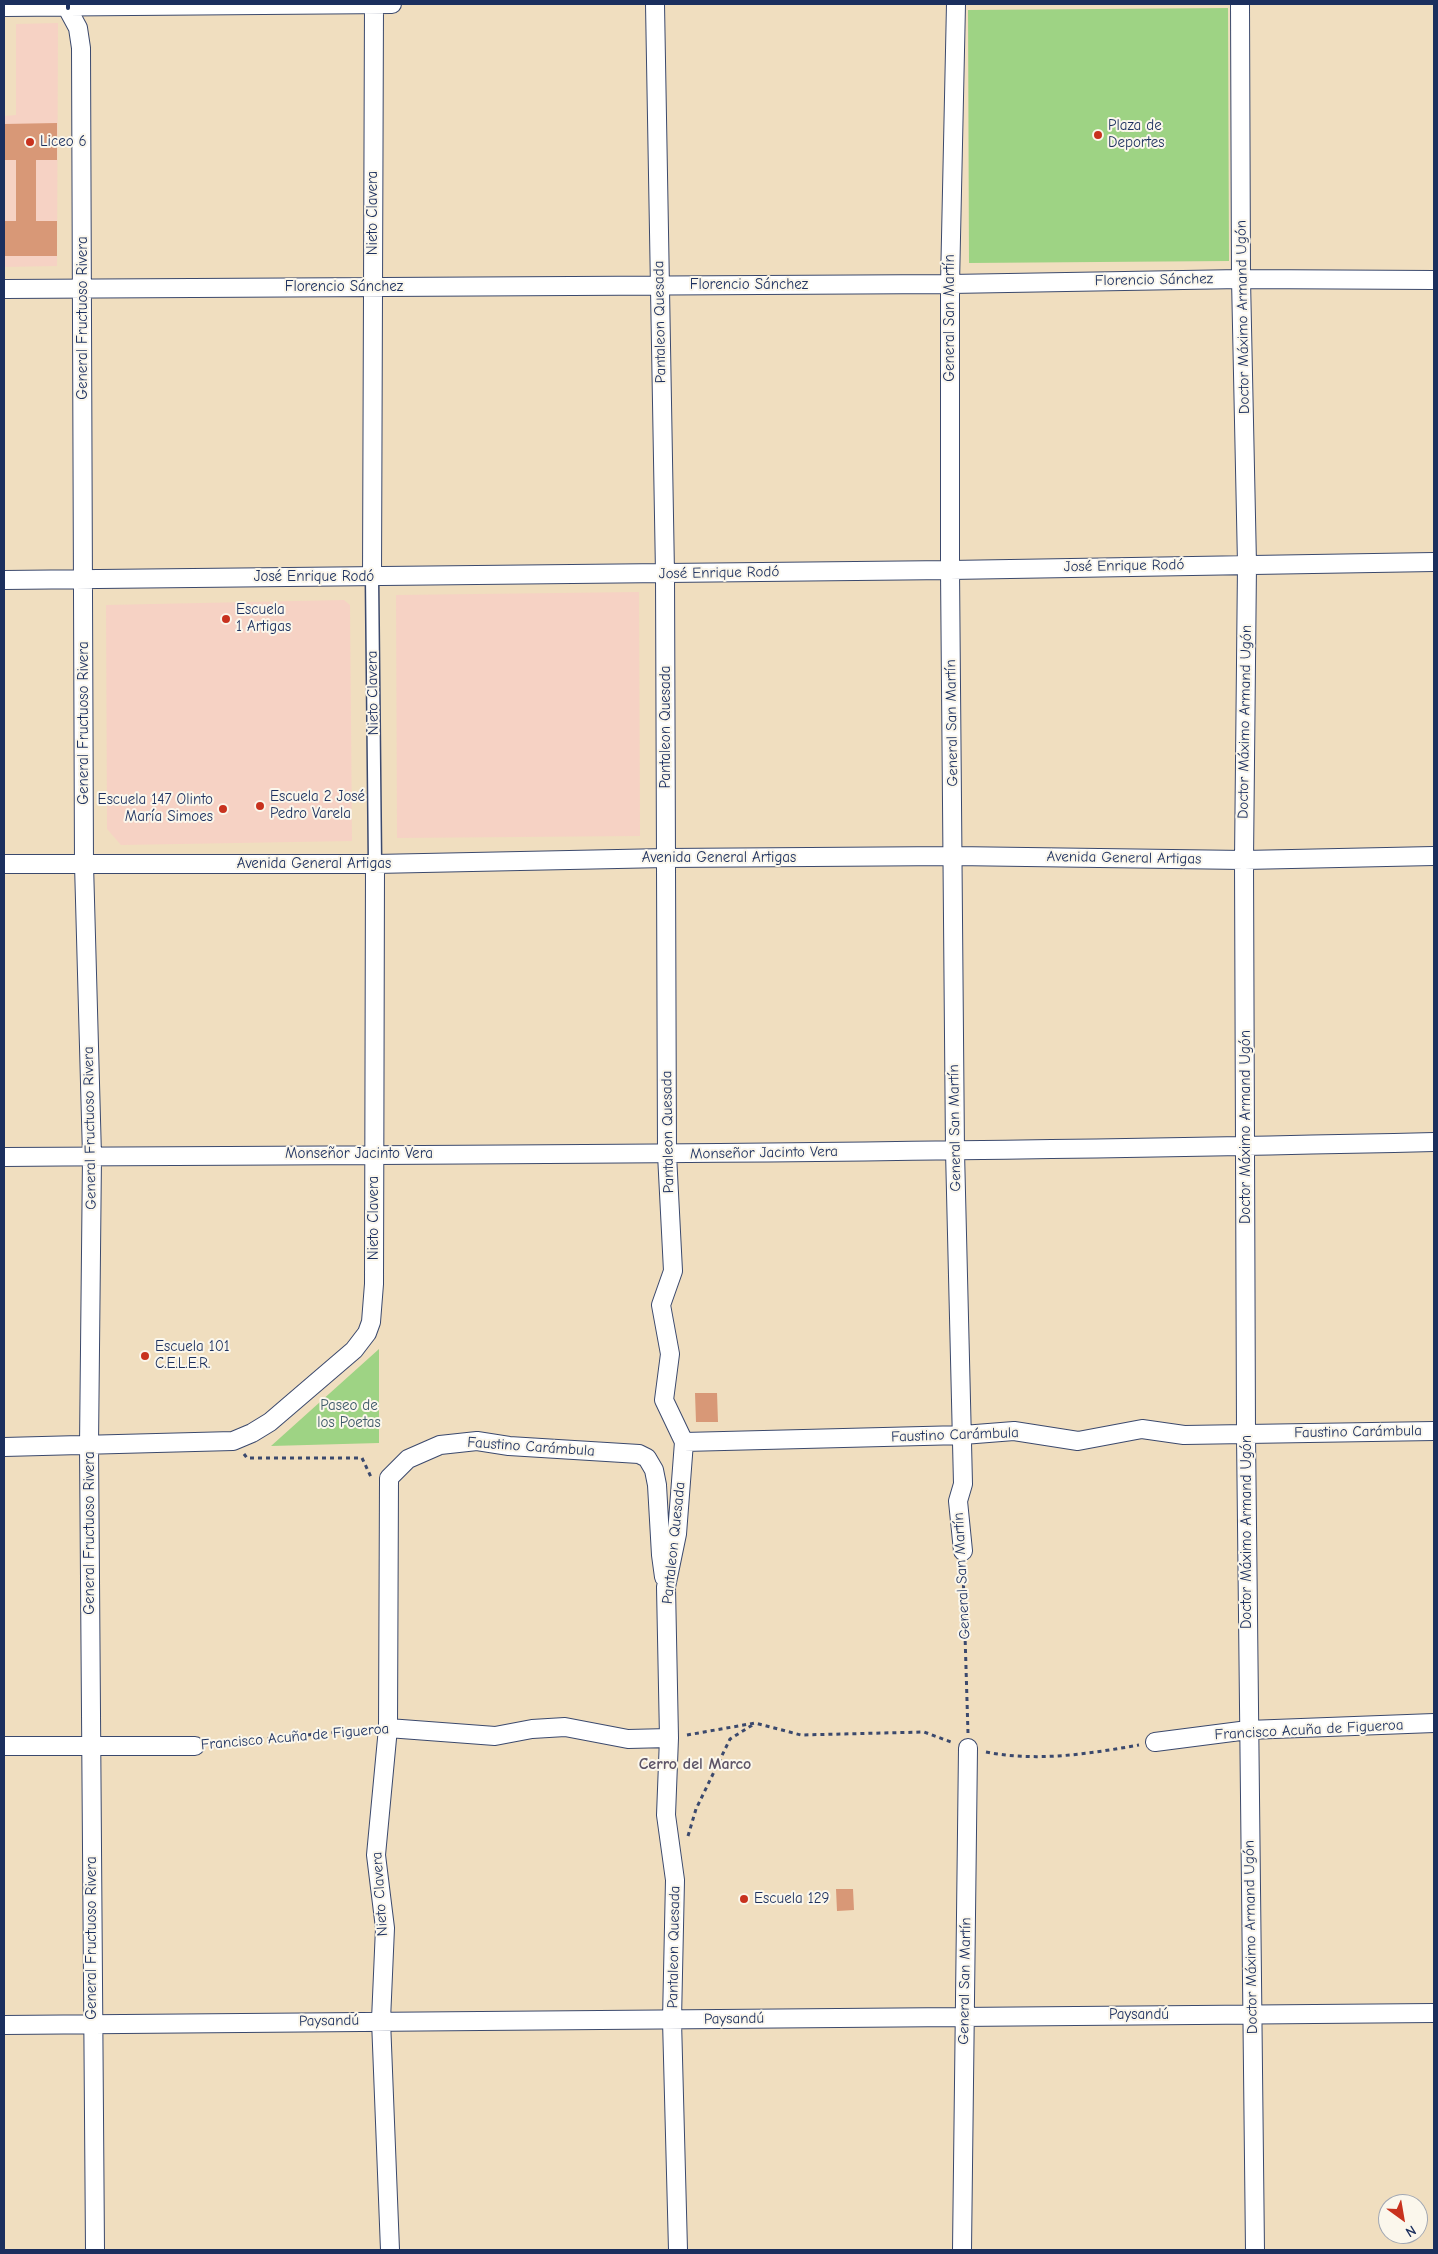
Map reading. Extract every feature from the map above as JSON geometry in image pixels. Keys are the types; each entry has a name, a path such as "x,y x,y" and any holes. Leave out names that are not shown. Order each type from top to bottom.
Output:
{"street":[{"name":"Nieto Clavera","path":"233,1441 270,1422 354,1350 367,1333 374,1312 375,864 372,577 372,287 374,4"},
{"path":"4,7 392,4"},
{"name":"Pantaleon Quesada","path":"655,4 665,573 667,1154 673,1270 661,1305 670,1354 664,1400 684,1442 677,1534 666,1587 669,1738 666,1815 675,1880 672,2020 678,2250"},
{"name":"General San Martín","path":"956,4 950,284 950,570 954,856 955,1151 963,1435 963,1484 958,1501 963,1551"},
{"name":"Doctor Máximo Armand Ugón","path":"1240,4 1241,279 1247,564 1244,860 1246,1434 1255,2250"},
{"name":"General Fructuoso Rivera","path":"66,6 78,28 81,48 84,864 92,1156 89,1446 95,2250"},
{"name":"Florencio Sánchez","path":"4,289 950,284 1241,279 1434,280"},
{"name":"José Enrique Rodó","path":"4,580 950,570 1434,562"},
{"name":"Avenida General Artigas","path":"4,864 375,864 666,858 954,856 1244,860 1434,856"},
{"name":"Monseñor Jacinto Vera","path":"4,1157 955,1151 1434,1142"},
{"name":"Faustino Carámbula","path":"684,1442 963,1435 1014,1431 1078,1441 1142,1429 1184,1435 1434,1431"},
{"path":"4,1447 233,1441"},
{"name":"Faustino Carámbula","path":"388,1478 408,1459 440,1445 477,1441 509,1446 639,1454 648,1458 658,1485 661,1555 666,1587"},
{"name":"Nieto Clavera","path":"388,1478 388,1728 376,1855 385,1928 381,2020 390,2250"},
{"name":"Francisco Acuña de Figueroa","path":"1155,1742 1248,1730 1434,1723"},
{"name":"Francisco Acuña de Figueroa","path":"388,1728 495,1736 532,1729 565,1727 628,1739 669,1738"},
{"name":"Francisco Acuña de Figueroa","path":"4,1746 195,1746"},
{"name":"General San Martín","path":"962,2250 968,1748"},
{"name":"Paysandú","path":"4,2025 381,2020 672,2020 1434,2013"}],"path":[{"path":"233,1441 248,1458 362,1458 371,1478 388,1478"},
{"name":"General San Martín","path":"963,1551 968,1748"},
{"path":"686,1844 696,1809 730,1739 755,1723"},
{"path":"669,1738 755,1723 801,1734 924,1732 968,1748 997,1754 1051,1757 1100,1752 1155,1742"},
{"name":"Francisco Acuña de Figueroa","path":"195,1746 388,1728"}],"shaded area":[{"name":"Liceo 6","path":"58,23 57,266 4,267 4,116 16,115 16,24"},
{"path":"639,592 640,836 397,838 396,595"},
{"path":"344,600 350,605 352,841 121,845 107,829 106,605"}],"green space":[{"name":"Plaza de Deportes","path":"1228,8 1229,261 969,263 968,10"},
{"name":"Paseo de los Poetas","path":"379,1349 379,1443 271,1446"}],"building":[{"path":"57,123 57,160 36,160 36,221 57,221 57,256 4,256 4,221 16,221 16,160 4,160 4,124"},
{"path":"695,1393 717,1393 718,1422 696,1422"},
{"path":"836,1889 853,1889 854,1910 837,1911"}],"place":[{"name":"Plaza de Deportes","path":"1098,135"},
{"name":"Liceo 6","path":"30,142"},
{"name":"Escuela 1 Artigas","path":"226,619"},
{"name":"Escuela 2 José Pedro Varela","path":"260,806"},
{"name":"Escuela 147 Olinto María Simoes","path":"223,809"},
{"name":"Escuela 101 C.E.L.E.R.","path":"145,1356"},
{"name":"Escuela 129","path":"744,1899"}],"district":[{"name":"Cerro del Marco","path":"695,1764"}]}
